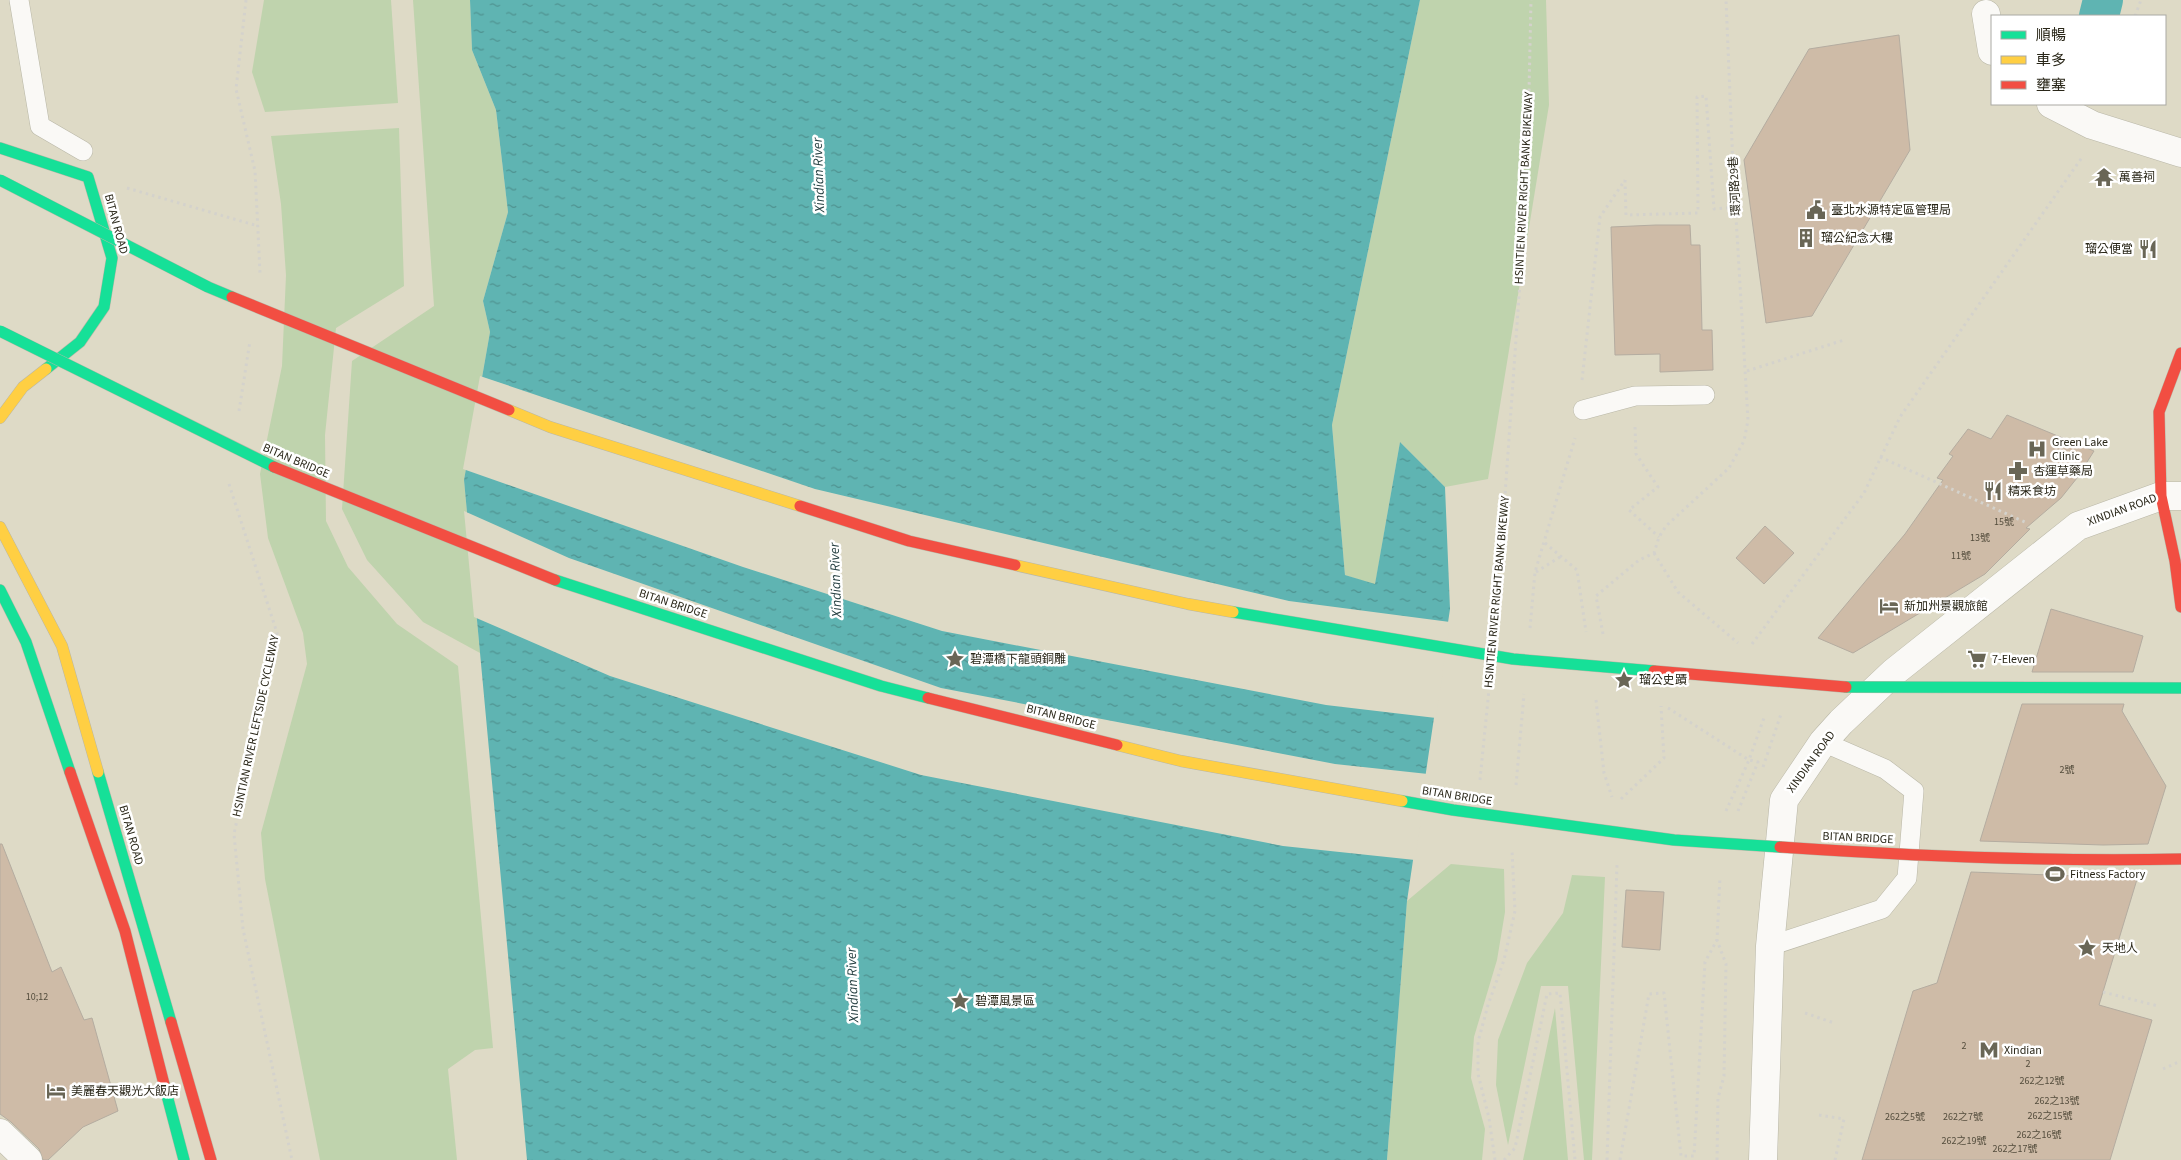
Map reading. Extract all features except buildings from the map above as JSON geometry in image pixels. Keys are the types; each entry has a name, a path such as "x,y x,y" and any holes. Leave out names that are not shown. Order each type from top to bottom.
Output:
{"main road":[{"path":"0,148 88,176"},
{"name":"BITAN ROAD","path":"0,418 23,387 80,342 104,307 112,258 88,176"},
{"path":"0,180 208,287 550,427 909,541 1188,604 1513,659 1853,688 2181,688"},
{"name":"BITAN BRIDGE","path":"0,331 278,469 540,575 881,686 1181,761 1453,810 1674,840 1870,853 2103,861 2181,859"},
{"path":"2181,353 2159,412 2171,496 2175,561 2181,607"},
{"name":"BITAN ROAD","path":"0,527 62,646 211,1160"},
{"path":"0,590 26,642 125,931 184,1160"}],"street":[{"path":"1985,7 1991,45"},
{"path":"2053,105 2092,124 2181,153"},
{"name":"XINDIAN ROAD","path":"1763,1160 1770,946 1784,800 1823,742 1841,722 1894,672 2078,526 2171,496"},
{"path":"0,1133 28,1160"}],"lane":[{"path":"19,0 40,126 83,151"},
{"path":"1583,410 1634,396 1705,394"},
{"path":"1770,946 1882,909 1907,878 1914,791 1885,769 1823,742"}],"path":[{"path":"246,0 236,89 255,172 261,280"},
{"name":"HSINTIEN RIVER RIGHT BANK BIKEWAY","path":"1495,630 1527,183 1531,0"},
{"name":"環河路29巷","path":"1659,537 1684,507 1729,468 1744,440 1748,420 1747,371 1736,207 1726,0"},
{"path":"2135,15 2141,0"},
{"path":"1530,631 1535,572 1583,410 1582,374 1600,217 1625,180 1626,215 1698,213 1697,96 1706,96 1714,209 1736,207"},
{"path":"1747,651 1864,494 1900,417 2092,124"},
{"path":"88,176 258,226"},
{"path":"238,413 251,337"},
{"path":"1747,371 1844,340"},
{"path":"1636,454 1658,487 1629,510 1659,537 1654,553 1678,592 1740,645"},
{"path":"1880,457 2028,524"},
{"name":"HSINTIAN RIVER LEFTSIDE CYCLEWAY","path":"227,480 277,633 234,834 243,929 292,1160"},
{"path":"1545,543 1577,570"},
{"path":"1535,572 1560,556"},
{"name":"HSINTIEN RIVER RIGHT BANK BIKEWAY","path":"1480,784 1489,687"},
{"path":"1516,787 1524,689"},
{"path":"1660,703 1749,760"},
{"path":"1725,816 1726,807 1749,760 1769,706"},
{"path":"1604,773 1615,805"},
{"path":"1495,1160 1489,1118 1478,1074 1478,1042 1488,1005 1504,960 1514,910 1512,845"},
{"path":"1717,1160 1718,1098 1724,1076 1726,964 1717,940 1720,871"},
{"path":"1620,1160 1650,994 1664,993 1681,1156 1695,1158 1705,962 1717,940"},
{"path":"2103,992 2158,1006"},
{"path":"1504,1160 1514,1148 1547,994 1560,993 1575,1160"},
{"path":"1805,1013 1834,1023"},
{"path":"2163,1069 2181,1060"},
{"path":"1819,1115 1844,1119 1835,1160"}],"green space":[{"path":"264,0 391,0 398,103 265,112 252,72"},
{"path":"413,0 470,0 472,50 496,110 508,212 483,301 490,332 464,480 480,653 423,622 367,560 342,509 352,361 434,306"},
{"path":"1420,0 1546,0 1549,105 1488,479 1445,487 1400,442 1375,585 1345,575 1332,425"},
{"path":"399,128 404,286 336,328 325,435 326,521 348,567 397,624 458,666 493,1048 475,1050 448,1069 457,1160 320,1160 265,879 261,833 307,664 303,633 268,538 260,474 282,366 286,275 281,204 271,136"},
{"path":"1451,864 1504,869 1505,912 1497,960 1474,1037 1471,1078 1485,1129 1482,1160 1387,1160 1407,901"},
{"path":"1572,875 1605,877 1592,1160 1584,1160 1568,986 1541,986 1508,1145 1496,1085 1498,1040 1527,963 1563,913"},
{"path":"1555,1008 1568,1160 1523,1160"}],"water":[{"name":"Xindian River","path":"470,0 1420,0 1332,425 1345,575 1375,584 1400,442 1445,487 1450,609 1407,901 1387,1160 527,1160 464,480 490,332 483,301 508,212 496,110 472,50"}],"pier":[{"path":"480,376 815,489 1289,601 1450,622 1436,718 1326,705 942,631 743,567 463,469"},
{"path":"464,511 569,558 941,688 1335,764 1428,774 1415,860 1283,846 921,775 610,676 474,617"}],"waterway":[{"path":"2099,15 2103,0"}],"traffic: fast":[{"path":"0,148 88,177 112,258 104,307 80,342 46,369"},
{"path":"0,180 208,287 232,297"},
{"path":"0,331 274,467"},
{"path":"555,580 881,686 928,698"},
{"path":"0,590 26,642 70,772"},
{"path":"1233,612 1513,659 1654,671"},
{"path":"1846,687 2181,688"},
{"path":"98,772 171,1022"},
{"path":"1402,801 1453,810 1674,840 1780,847"},
{"path":"164,1084 184,1160"}],"traffic: slow":[{"path":"0,418 23,387 46,369"},
{"path":"509,410 550,427 800,506"},
{"path":"0,527 62,646 98,772"},
{"path":"1015,565 1188,604 1233,612"},
{"path":"1117,745 1181,761 1402,801"}],"traffic: jam":[{"path":"232,297 509,410"},
{"path":"2181,353 2159,412 2161,496 2175,561 2181,607"},
{"path":"274,467 555,580"},
{"path":"800,506 909,541 1015,565"},
{"path":"1654,671 1846,687"},
{"path":"928,698 1117,745"},
{"path":"70,772 125,931 164,1084"},
{"path":"1780,847 1980,857 2081,860 2181,859"},
{"path":"171,1022 211,1160"}],"place":[{"name":"萬善祠","path":"2104,177"},
{"name":"臺北水源特定區管理局","path":"1816,210"},
{"name":"瑠公紀念大樓","path":"1806,238"},
{"name":"瑠公便當","path":"2148,249"},
{"name":"Green Lake Clinic","path":"2037,449"},
{"name":"杏運草藥局","path":"2018,471"},
{"name":"精采食坊","path":"1993,491"},
{"name":"新加州景觀旅館","path":"1889,606"},
{"name":"碧潭橋下龍頭銅雕","path":"955,659"},
{"name":"7-Eleven","path":"1977,659"},
{"name":"瑠公史蹟","path":"1624,680"},
{"name":"Fitness Factory","path":"2055,874"},
{"name":"天地人","path":"2087,948"},
{"name":"碧潭風景區","path":"960,1001"},
{"name":"Xindian","path":"1989,1050"},
{"name":"美麗春天觀光大飯店","path":"56,1091"}]}
